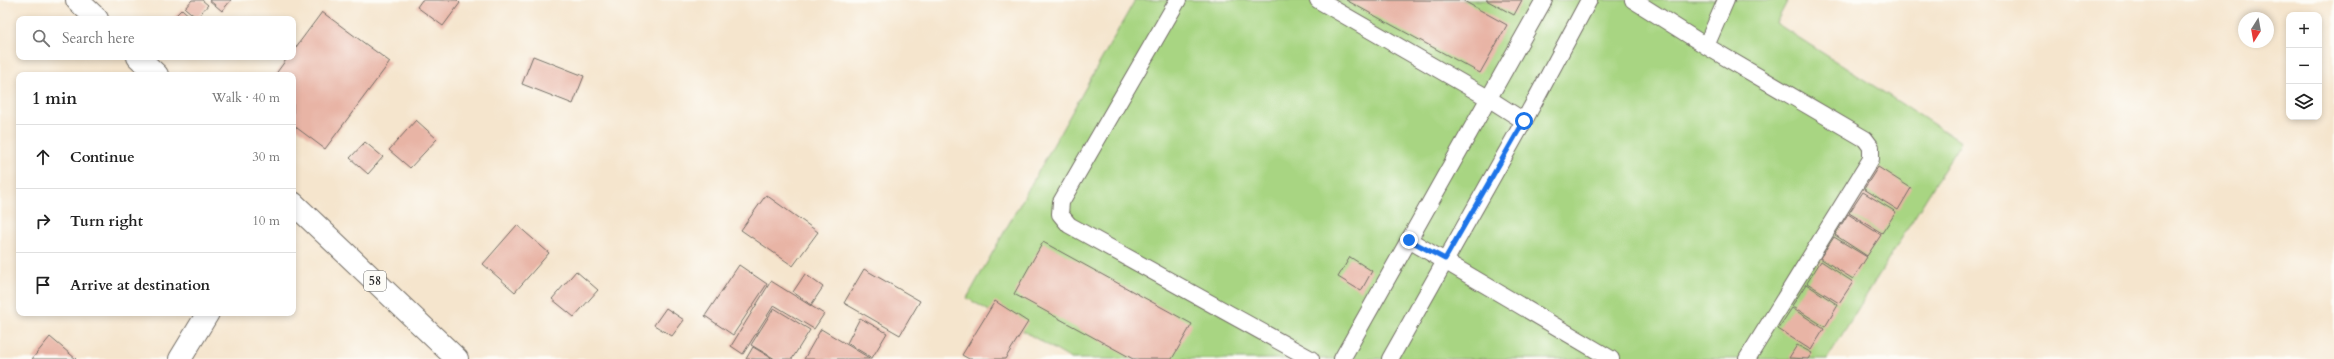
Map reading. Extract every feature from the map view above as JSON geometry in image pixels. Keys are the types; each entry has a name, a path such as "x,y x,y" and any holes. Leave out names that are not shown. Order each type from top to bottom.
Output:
{"main road":[{"path":"77,0 94,16"},
{"path":"141,60 154,72"},
{"name":"58","path":"296,206 458,359"},
{"path":"180,359 206,316"}],"lane":[{"path":"1178,0 1061,202 1060,214 1069,225 1311,359"},
{"path":"1318,0 1488,98 1524,121"},
{"path":"1342,359 1544,0"},
{"path":"1390,359 1524,121 1589,0"},
{"path":"1633,0 1706,46 1865,139 1871,147 1871,159 1747,359"},
{"path":"1706,46 1726,0"},
{"path":"1409,240 1445,259 1611,359"}],"green space":[{"path":"1135,0 1788,0 1776,23 1961,142 1827,359 1071,359 967,298"}],"building":[{"path":"192,0 202,0 208,5 199,16 195,16 185,8"},
{"path":"209,0 231,0 222,11"},
{"path":"422,0 457,0 460,3 443,26 417,7"},
{"path":"1346,0 1462,0 1507,25 1480,73"},
{"path":"1486,0 1522,0 1514,15"},
{"path":"182,9 190,16 175,16"},
{"path":"322,12 390,62 325,149 296,127 296,72 277,72 286,60 296,60 296,47"},
{"path":"533,56 584,76 573,104 522,84"},
{"path":"416,120 437,139 410,168 389,150"},
{"path":"365,142 383,157 368,174 350,158"},
{"path":"1878,167 1911,188 1898,210 1864,189"},
{"path":"1863,192 1896,212 1882,233 1849,213"},
{"path":"766,195 818,232 793,266 741,230"},
{"path":"1848,214 1881,235 1867,256 1835,235"},
{"path":"517,225 549,253 515,292 483,264"},
{"path":"1834,237 1867,257 1853,279 1820,258"},
{"path":"1043,242 1192,324 1172,359 1133,359 1014,294"},
{"path":"1350,257 1372,271 1361,291 1338,277"},
{"path":"1821,261 1853,282 1839,303 1807,283"},
{"path":"739,265 767,284 733,335 705,316"},
{"path":"864,269 920,301 900,335 844,303"},
{"path":"576,271 598,290 574,317 552,299"},
{"path":"805,274 823,287 811,305 793,292"},
{"path":"771,281 824,314 814,329 774,305 743,354 731,346"},
{"path":"1806,284 1838,305 1825,327 1792,306"},
{"path":"995,301 1028,322 1005,359 969,359 962,355"},
{"path":"666,308 684,320 672,336 654,325"},
{"path":"774,308 810,330 792,359 775,359 751,345"},
{"path":"1792,308 1824,329 1811,350 1778,329"},
{"path":"860,318 887,333 872,358 847,343"},
{"path":"821,329 871,359 804,359"},
{"path":"50,337 76,359 32,359"},
{"path":"1797,345 1812,353 1808,359 1789,358"},
{"path":"753,347 773,359 746,359"}],"route":[{"path":"1409,240 1445,259 1524,121"}]}
